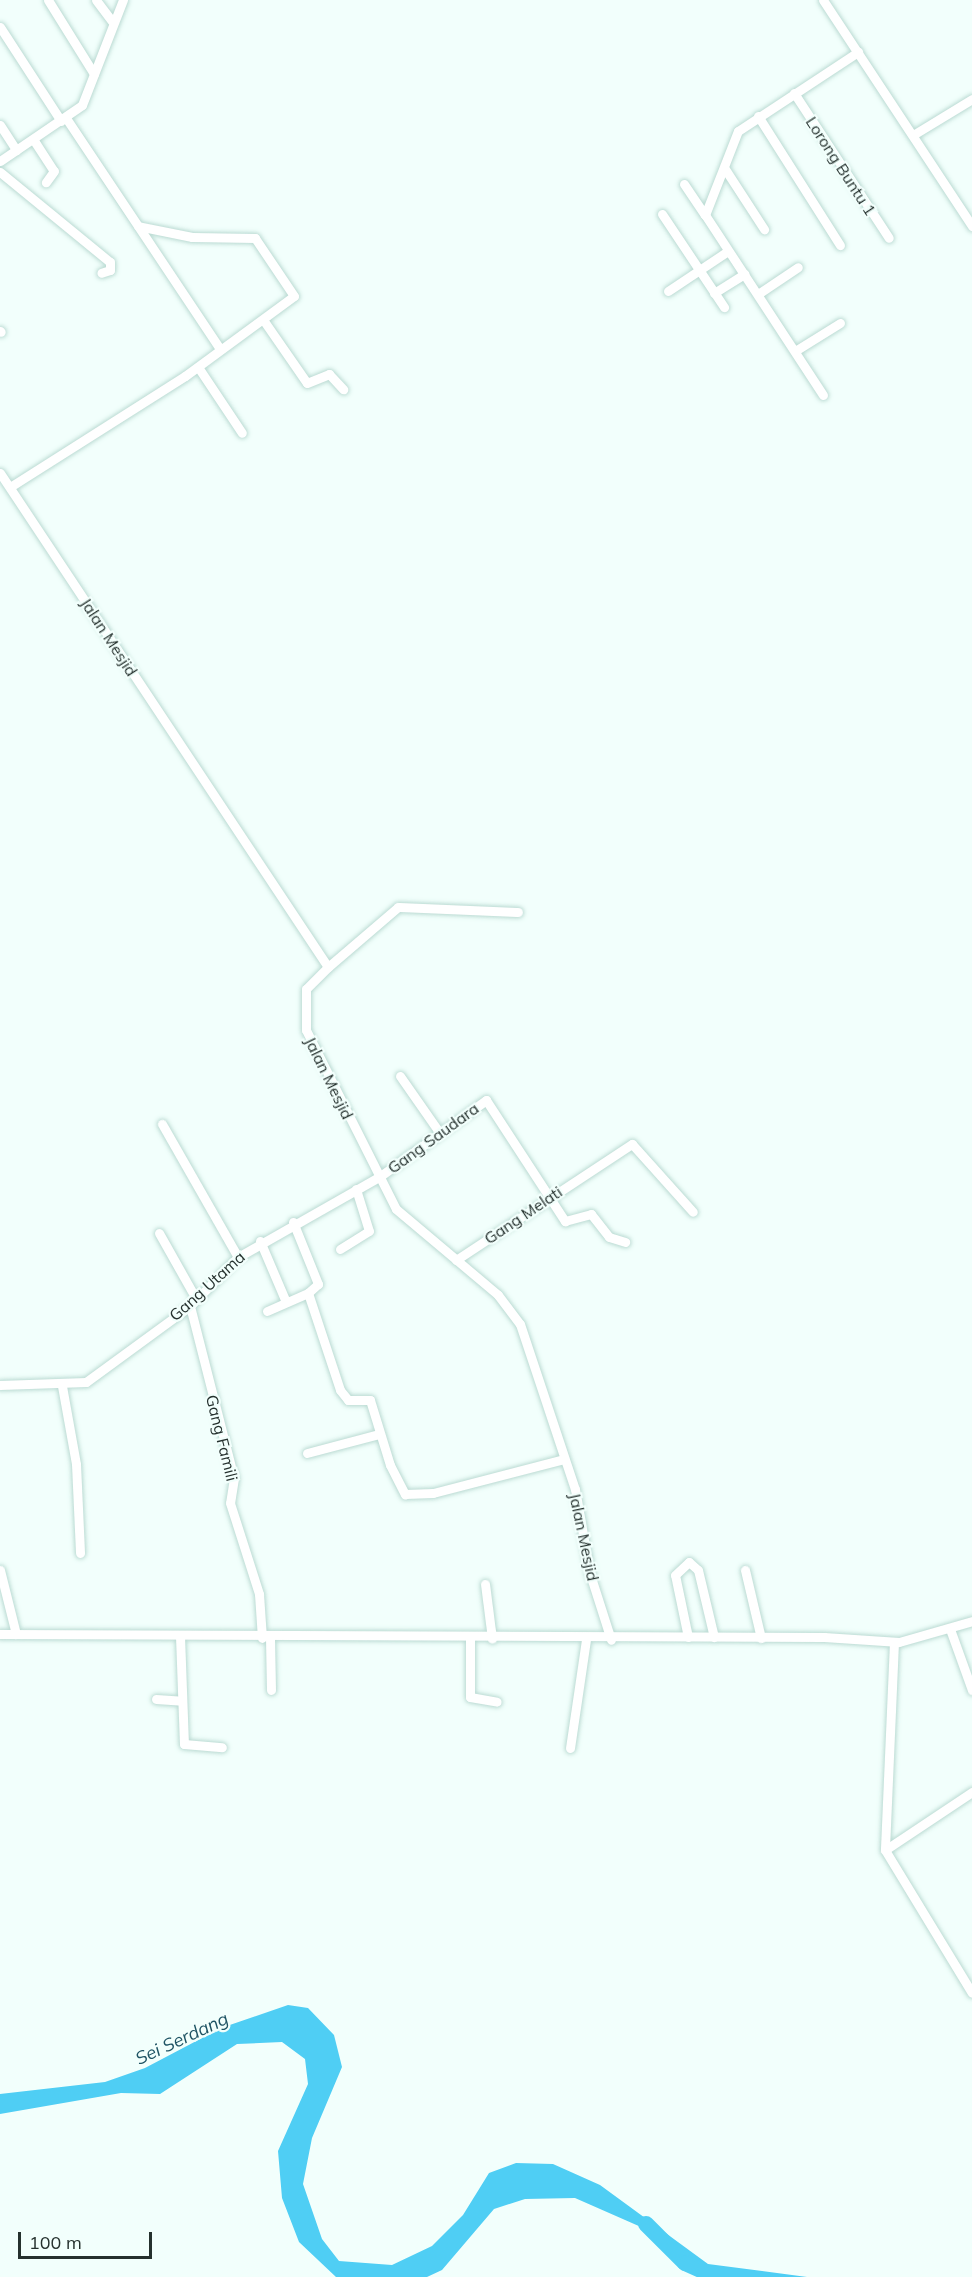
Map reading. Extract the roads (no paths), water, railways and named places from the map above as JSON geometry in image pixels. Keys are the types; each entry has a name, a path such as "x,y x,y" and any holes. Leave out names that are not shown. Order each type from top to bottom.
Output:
{"street":[{"path":"48,0 94,74"},
{"path":"96,0 112,21"},
{"path":"0,161 82,105 112,21 123,0"},
{"path":"823,0 972,226"},
{"path":"0,27 220,349"},
{"path":"705,215 725,170 735,137 758,116 858,52"},
{"name":"Lorong Buntu 1","path":"794,93 889,238"},
{"path":"913,135 972,99"},
{"path":"758,116 840,245"},
{"path":"0,125 16,150"},
{"path":"33,139 54,171 46,182"},
{"path":"725,170 764,229"},
{"path":"0,172 110,262 110,270 101,273"},
{"path":"684,184 823,395"},
{"path":"663,214 724,307"},
{"path":"10,487 198,366 264,321 294,296 256,238 192,237 138,226"},
{"path":"668,291 728,251"},
{"path":"758,294 798,267"},
{"path":"714,294 744,274"},
{"path":"264,321 307,383 329,374 343,389"},
{"path":"795,351 840,323"},
{"path":"198,366 242,433"},
{"name":"Jalan Mesjid","path":"0,473 328,967 306,989 306,1030 379,1177 408,1224 456,1260 515,1315 564,1459 611,1640"},
{"path":"328,967 398,907 518,912"},
{"path":"400,1076 440,1132"},
{"name":"Gang Saudara","path":"379,1177 486,1100 549,1198"},
{"path":"162,1124 238,1257"},
{"name":"Gang Melati","path":"456,1260 590,1171 636,1145 693,1212"},
{"name":"Gang Utama","path":"0,1385 62,1386 93,1377 192,1301 238,1257 260,1241 379,1177"},
{"path":"340,1249 369,1231 356,1189"},
{"path":"549,1198 568,1223 591,1214 609,1237 625,1242"},
{"path":"267,1311 308,1293 318,1284 293,1222"},
{"name":"Gang Famili","path":"159,1233 192,1301 234,1478 230,1503 259,1594 271,1690"},
{"path":"260,1241 286,1302"},
{"path":"308,1293 340,1390 348,1400 368,1398 396,1478 409,1496 564,1459"},
{"path":"62,1386 76,1464 80,1553"},
{"path":"307,1453 380,1434"},
{"path":"688,1637 675,1575 688,1562 698,1570 714,1638"},
{"path":"0,1570 16,1634"},
{"path":"745,1570 761,1638"},
{"path":"485,1584 492,1639"},
{"path":"0,1634 586,1640 688,1637 894,1642 950,1629 972,1621"},
{"path":"950,1629 972,1690"},
{"path":"180,1636 185,1745 222,1748"},
{"path":"470,1639 470,1697 497,1702"},
{"path":"570,1748 586,1640"},
{"path":"894,1642 885,1850 972,1993"},
{"path":"156,1699 182,1701"},
{"path":"885,1850 972,1791"}],"water":[{"path":"288,2005 308,2008 334,2035 342,2067 312,2138 303,2184 322,2239 339,2261 392,2265 432,2246 463,2215 489,2173 516,2163 553,2164 600,2185 708,2264 807,2277 709,2277 641,2227 575,2198 525,2199 494,2209 442,2270 427,2277 336,2277 299,2242 282,2198 278,2151 308,2084 305,2059 282,2042 237,2044 160,2094 121,2093 0,2114 0,2094 105,2082 145,2068 221,2028"}],"waterway":[{"name":"Sei Serdang","path":"646,2224 685,2263 716,2277"}]}
